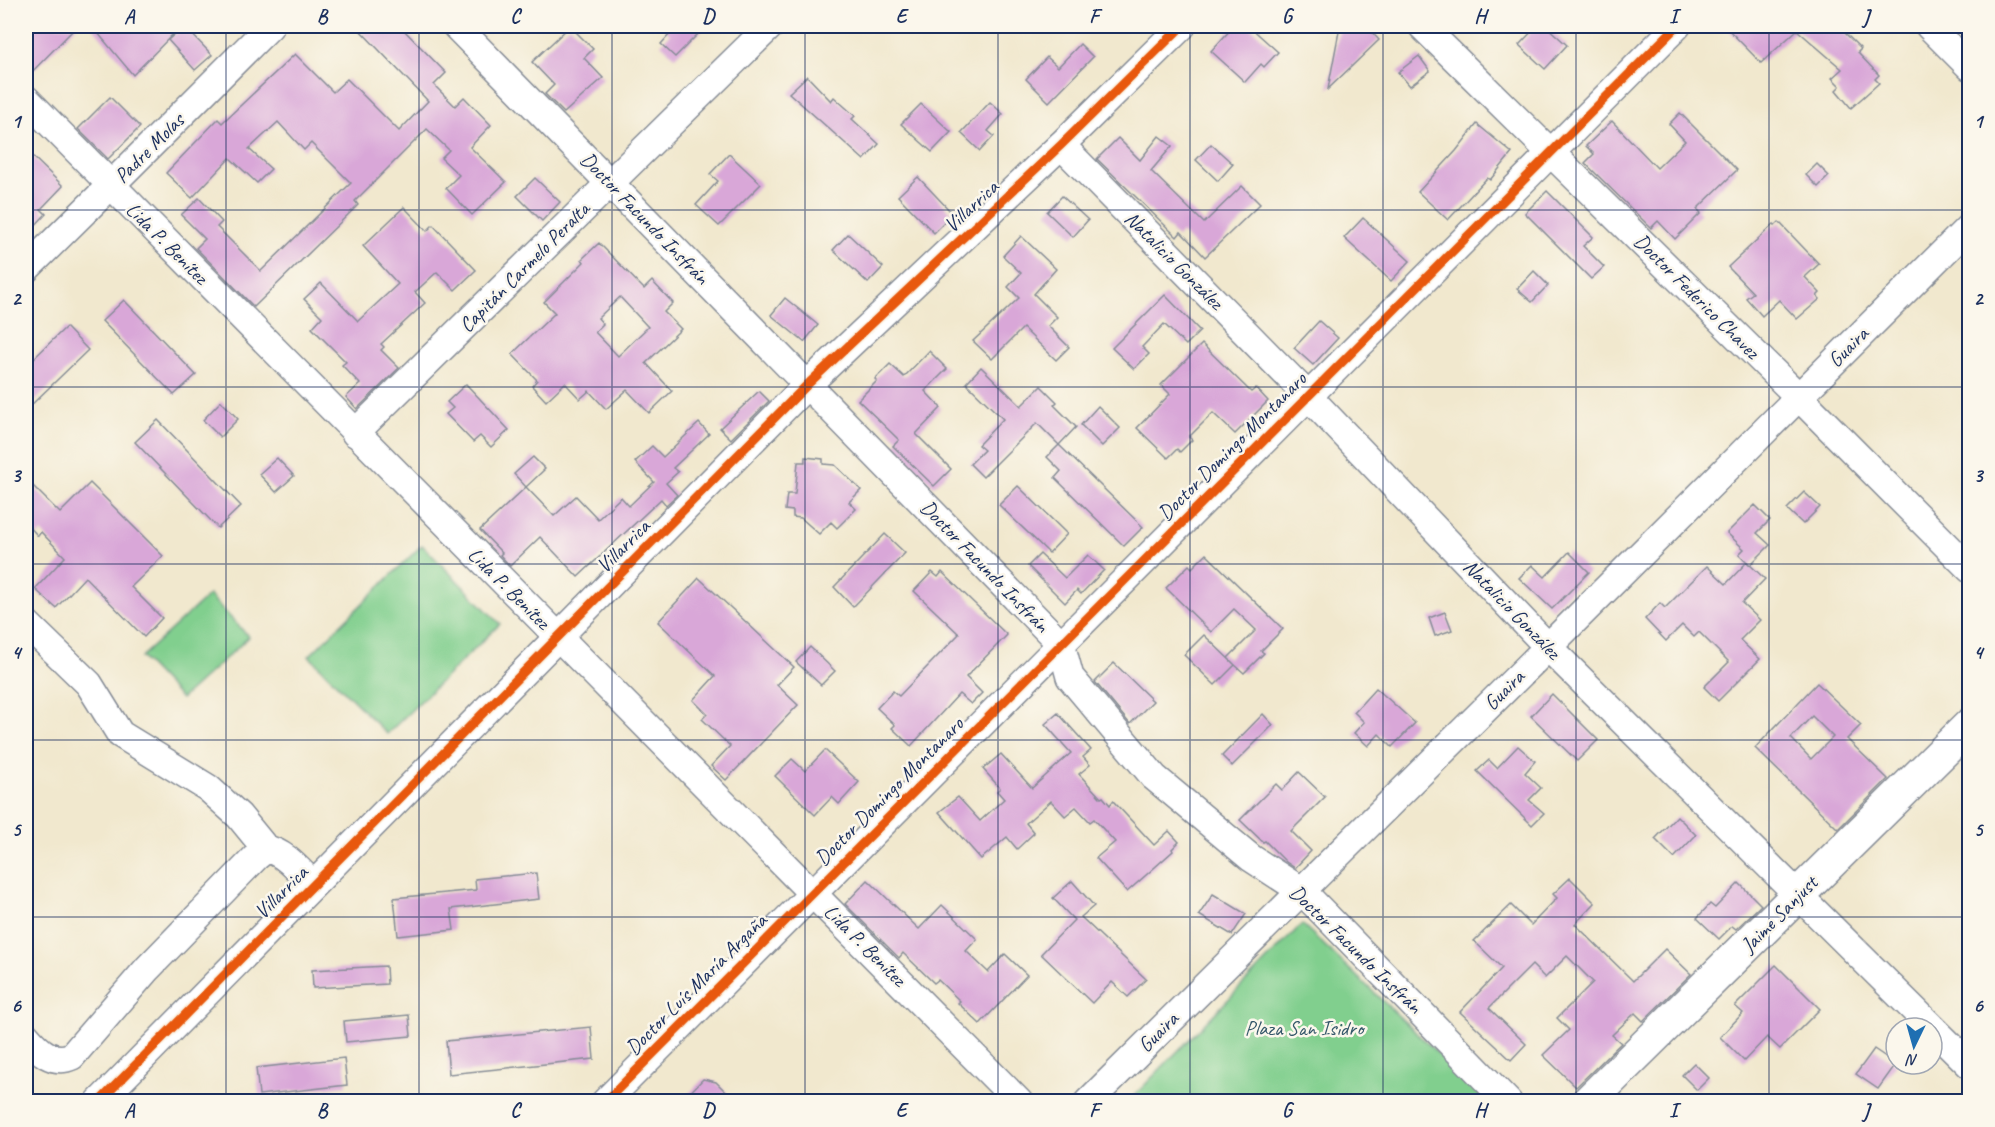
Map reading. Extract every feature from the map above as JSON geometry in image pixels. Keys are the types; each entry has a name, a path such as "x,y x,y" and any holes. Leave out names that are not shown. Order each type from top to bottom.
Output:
{"main road":[{"name":"Jaime Sanjust","path":"1588,1101 1970,725"}],"street":[{"name":"Padre Molas","path":"26,269 270,26"},
{"name":"Doctor Facundo Insfrán","path":"456,26 1061,644 1070,677 1154,777 1251,858 1302,891 1508,1101"},
{"name":"Capitán Carmelo Peralta","path":"355,433 770,26"},
{"name":"Villarrica","path":"99,1101 807,385 1061,146 1182,26"},
{"name":"Doctor Federico Chavez","path":"1422,26 1799,397 1970,569"},
{"name":"Doctor Domingo Montanaro","path":"813,892 1677,26"},
{"path":"1929,26 1970,67"},
{"name":"Lida P. Benítez","path":"26,99 1019,1101"},
{"name":"Natalicio González","path":"1061,146 1308,396 1548,647 1970,1065"},
{"name":"Guaira","path":"1088,1101 1970,226"},
{"path":"26,623 89,684 120,734 208,788 239,816 266,849 273,850 314,884"},
{"path":"26,1036 39,1051 57,1059 63,1060 72,1056 147,969 266,849"},
{"name":"Doctor Luís María Argaña","path":"605,1101 813,892"}],"green space":[{"path":"422,545 500,624 387,734 309,656"},
{"path":"209,595 249,637 181,699 141,657"},
{"name":"Plaza San Isidro","path":"1302,924 1488,1101 1129,1101"}],"building":[{"path":"26,26 77,26 26,78"},
{"path":"92,26 165,26 173,34 133,75"},
{"path":"184,26 212,55 195,70 168,40"},
{"path":"356,26 400,26 446,73 434,85 455,106 464,97 491,125 470,147 506,182 472,215 446,188 459,175 441,158 449,150 427,129 355,201 358,205 254,307 196,248 205,239 181,215 199,198 222,222 217,227 261,271 351,183 311,143 304,150 278,122 249,149 271,169 257,183 230,158 192,198 166,173 218,119 222,123 295,54 333,92 347,79 399,131 428,101"},
{"path":"570,26 593,49 584,58 603,78 564,113 545,94 554,85 532,62"},
{"path":"661,26 706,26 675,57 661,44 670,34"},
{"path":"1234,26 1249,26 1278,52 1264,67 1261,64 1245,82 1211,51"},
{"path":"1340,26 1366,26 1379,40 1328,89"},
{"path":"1537,26 1546,26 1567,45 1545,69 1519,45"},
{"path":"1725,26 1838,26 1861,49 1859,54 1879,75 1875,79 1879,83 1851,108 1836,90 1840,86 1832,78 1842,69 1797,30 1761,63"},
{"path":"1080,44 1093,57 1049,102 1026,79 1047,57 1058,67"},
{"path":"1419,56 1430,71 1410,86 1398,72"},
{"path":"807,76 831,101 834,97 855,116 852,119 879,144 864,160 789,93"},
{"path":"110,97 140,127 108,159 78,129"},
{"path":"990,102 1003,114 988,131 994,136 980,151 961,133"},
{"path":"921,104 951,132 932,152 901,124"},
{"path":"1680,113 1737,170 1697,209 1701,213 1675,239 1658,221 1651,228 1585,163 1594,154 1586,146 1612,121 1657,168 1685,141 1669,124"},
{"path":"1477,124 1512,153 1490,180 1487,178 1448,220 1418,192 1456,151"},
{"path":"1159,136 1172,146 1151,171 1204,223 1242,186 1260,204 1205,257 1181,232 1177,237 1097,159 1118,138 1140,160"},
{"path":"1211,144 1233,164 1218,181 1196,160"},
{"path":"26,150 63,186 41,209 46,214 26,235"},
{"path":"729,154 761,184 719,226 696,205 718,181 710,174"},
{"path":"1817,164 1829,176 1818,187 1806,175"},
{"path":"918,177 953,214 934,233 898,196"},
{"path":"535,178 560,202 542,221 517,196"},
{"path":"1547,191 1593,237 1583,246 1604,267 1591,279 1525,213"},
{"path":"1062,196 1088,220 1073,237 1047,212"},
{"path":"404,207 427,231 433,225 476,270 455,290 437,272 415,292 425,303 381,344 384,347 381,350 399,368 357,409 346,397 360,384 342,365 346,362 312,328 322,317 304,299 321,283 358,321 398,284 363,246"},
{"path":"1363,218 1410,261 1391,281 1344,238"},
{"path":"1779,222 1819,264 1805,277 1820,293 1817,296 1820,299 1797,319 1779,300 1762,316 1746,298 1753,293 1728,267 1774,224 1775,226"},
{"path":"848,234 883,267 868,283 833,250"},
{"path":"1021,236 1056,269 1034,294 1057,317 1048,326 1069,347 1056,360 1023,328 992,359 973,341 1019,298 1008,287 1021,273 1003,256"},
{"path":"599,243 644,289 652,281 673,303 664,312 681,329 646,363 672,391 649,413 627,390 606,409 589,391 580,399 565,383 546,401 532,386 537,380 512,354 555,313 544,302 584,262 582,259","holes":["620,297 648,327 618,356 595,332 603,324 598,318"]},
{"path":"1534,271 1548,285 1532,302 1517,289"},
{"path":"1165,295 1200,331 1186,345 1164,324 1142,347 1149,354 1134,369 1112,348"},
{"path":"785,298 818,325 804,342 771,315"},
{"path":"124,300 196,375 174,395 102,321"},
{"path":"1319,321 1338,338 1313,365 1294,348"},
{"path":"66,327 88,350 26,410 26,366"},
{"path":"1202,344 1251,392 1256,388 1268,401 1235,434 1213,413 1189,437 1192,440 1180,452 1177,449 1168,458 1137,428 1170,394 1161,385"},
{"path":"929,351 947,369 925,391 941,408 916,434 951,469 934,486 893,446 899,440 858,400 890,364 904,377"},
{"path":"981,367 1021,406 1041,386 1057,402 1054,405 1076,427 1059,445 1037,423 983,477 970,464 984,450 978,445 1003,419 966,383"},
{"path":"466,384 509,430 491,447 480,436 473,442 446,414 453,408 447,402"},
{"path":"759,391 769,401 731,439 720,428"},
{"path":"221,401 238,419 220,437 203,420"},
{"path":"1098,406 1120,428 1102,446 1081,425"},
{"path":"158,420 241,506 218,528 135,442"},
{"path":"699,423 709,434 673,468 678,472 666,483 677,495 666,505 661,499 578,577 540,537 510,566 500,555 502,553 480,530 526,487 554,516 576,496 598,519 621,497 629,506 654,482 635,462 652,446 663,457"},
{"path":"1059,445 1143,527 1124,546 1055,478 1061,471 1047,457"},
{"path":"533,457 545,469 526,487 514,474"},
{"path":"805,457 823,459 823,464 835,465 861,490 849,502 856,509 837,528 831,522 819,534 801,518 793,517 793,511 785,510 787,494 795,494 798,462 805,462"},
{"path":"277,458 294,476 276,492 259,474"},
{"path":"26,479 60,513 90,483 163,556 131,587 162,618 144,637 85,577 56,608 35,589 65,557 41,532 38,536 26,523"},
{"path":"1018,486 1067,534 1049,553 999,505"},
{"path":"1804,492 1820,507 1803,524 1787,509"},
{"path":"1755,505 1770,520 1757,533 1770,545 1750,565 1739,554 1744,549 1727,533"},
{"path":"885,534 905,553 853,607 834,587"},
{"path":"1569,552 1589,572 1552,609 1519,578 1532,565 1545,577"},
{"path":"1040,554 1065,578 1088,555 1104,570 1081,594 1077,590 1065,603 1028,566"},
{"path":"1206,554 1283,629 1261,651 1264,653 1244,673 1228,658 1256,630 1234,609 1211,632 1166,588 1189,565 1192,568"},
{"path":"1747,562 1765,579 1742,603 1760,620 1740,640 1760,659 1718,701 1704,687 1729,662 1699,632 1694,637 1682,625 1666,641 1645,619 1660,603 1665,608 1707,566 1726,584"},
{"path":"932,572 938,577 942,572 1007,635 966,677 982,693 971,704 959,694 911,746 892,728 895,725 877,708 893,691 899,696 959,634 914,591"},
{"path":"699,578 794,667 777,685 798,705 726,780 711,766 730,746 702,719 707,714 693,700 715,676 658,622"},
{"path":"1445,612 1452,630 1435,636 1429,618"},
{"path":"1204,635 1235,665 1215,685 1184,655"},
{"path":"810,647 835,671 821,685 796,662"},
{"path":"1114,663 1153,701 1130,724 1095,682"},
{"path":"1817,683 1861,725 1847,739 1888,779 1838,829 1755,748","holes":["1812,716 1833,737 1811,759 1791,738"]},
{"path":"1376,688 1415,723 1392,747 1379,734 1368,746 1354,733 1364,722 1354,712"},
{"path":"1552,694 1598,740 1577,761 1531,716"},
{"path":"1058,713 1091,750 1083,757 1090,765 1079,774 1101,798 1103,797 1110,805 1113,801 1154,845 1169,831 1179,842 1172,849 1173,851 1127,892 1096,858 1115,842 1094,819 1090,822 1076,807 1065,816 1051,801 1026,823 1034,833 1017,849 1007,837 981,859 939,812 958,797 980,821 1004,799 997,791 1000,788 983,769 1001,754 1032,788 1071,753 1045,724"},
{"path":"1263,714 1273,725 1232,766 1222,756"},
{"path":"1518,746 1535,761 1525,773 1541,788 1529,800 1544,813 1532,825 1477,771 1489,760 1497,768"},
{"path":"825,750 859,782 839,804 832,797 815,815 775,776 792,759 805,771"},
{"path":"1299,772 1325,797 1291,831 1311,851 1295,868 1240,820 1276,784 1282,790"},
{"path":"1677,816 1696,835 1674,858 1655,839"},
{"path":"536,873 539,899 451,909 454,930 398,936 394,898 476,890 475,879"},
{"path":"1570,878 1595,903 1575,924 1633,981 1665,949 1691,974 1643,1021 1635,1013 1612,1035 1621,1043 1576,1087 1543,1055 1569,1030 1557,1018 1593,982 1567,956 1545,978 1532,965 1489,1008 1526,1044 1511,1060 1460,1012 1502,968 1474,941 1511,905 1531,925 1557,898 1553,894"},
{"path":"868,880 919,929 942,905 977,939 966,951 988,972 1005,954 1027,975 980,1024 938,980 934,983 903,953 899,958 845,904"},
{"path":"1072,881 1094,906 1081,917 1146,979 1128,997 1112,982 1092,1003 1041,954 1074,920 1053,898"},
{"path":"1739,883 1761,905 1736,929 1732,926 1719,939 1697,918 1710,904 1715,908"},
{"path":"1213,894 1246,914 1232,935 1199,915"},
{"path":"1776,965 1820,1009 1780,1049 1767,1037 1744,1061 1720,1037 1743,1013 1735,1006"},
{"path":"386,966 387,984 313,988 312,970"},
{"path":"409,1015 411,1036 346,1042 344,1021"},
{"path":"591,1027 594,1059 449,1074 446,1041"},
{"path":"1874,1049 1884,1056 1884,1076 1887,1076 1878,1089 1856,1074"},
{"path":"344,1058 347,1085 259,1095 256,1068"},
{"path":"1694,1063 1709,1078 1697,1090 1682,1075"},
{"path":"703,1079 716,1082 735,1101 682,1101"}],"cycle path":[{"path":"99,1102 807,385 1061,145 1182,26"},
{"path":"605,1102 1677,26"}]}
